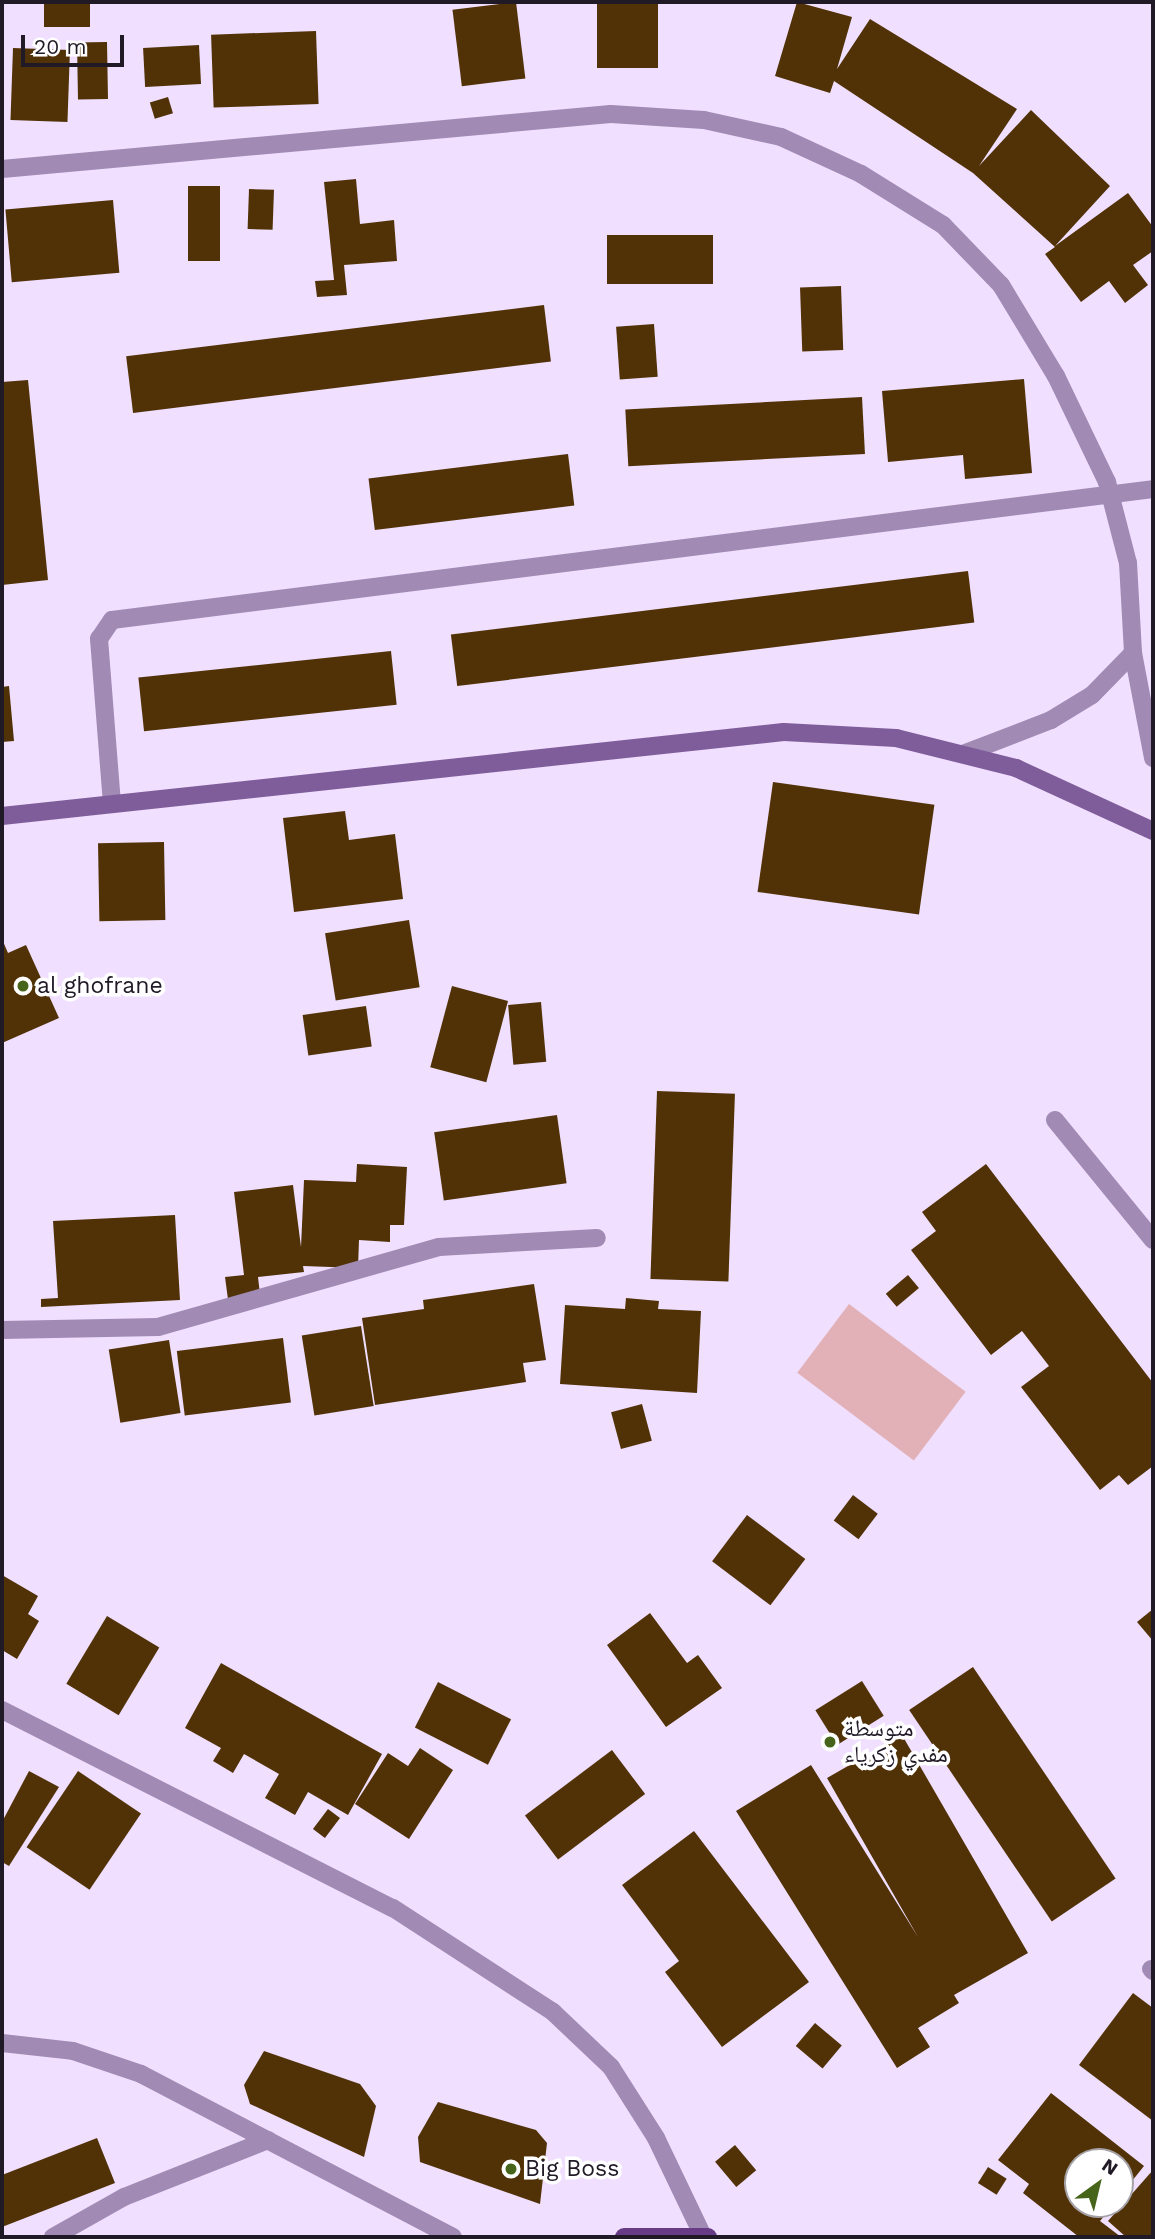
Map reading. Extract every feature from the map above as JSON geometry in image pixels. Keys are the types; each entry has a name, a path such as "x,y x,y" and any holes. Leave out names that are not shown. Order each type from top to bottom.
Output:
{"main road":[{"path":"624,2237 706,2237"}],"street":[{"path":"2,169 611,114 704,120 781,137 861,174 943,225 1001,285 1056,376 1110,494 1128,563 1133,653 1153,758"},
{"path":"112,804 99,639 113,620 1153,489"},
{"path":"963,754 1051,720 1092,695 1133,653"},
{"path":"2,816 784,732 897,738 963,754 1087,795 1153,831"},
{"path":"1055,1120 1153,1240"},
{"path":"2,1330 158,1327 439,1247 597,1238"},
{"path":"2,1710 393,1908 553,2012 611,2067 656,2138 706,2237"},
{"path":"2,2043 73,2051 141,2074 453,2237"},
{"path":"52,2237 124,2197 268,2140"}],"shaded area":[{"path":"849,1304 966,1392 914,1461 797,1373"}],"building":[{"path":"44,2 90,2 90,27 44,27"},
{"path":"516,2 525,78 462,86 452,10"},
{"path":"597,2 658,2 658,68 597,68"},
{"path":"797,2 852,17 837,69 870,19 1017,109 979,166 1031,110 1110,186 1055,246 1128,193 1153,227 1153,251 1133,265 1148,285 1125,303 1109,281 1081,302 1045,254 1055,247 973,173 834,81 830,93 775,76"},
{"path":"316,31 319,104 214,108 211,35"},
{"path":"107,42 108,99 78,100 77,43"},
{"path":"199,45 201,84 145,87 143,48"},
{"path":"13,48 70,50 67,122 10,120"},
{"path":"168,97 173,113 155,119 150,103"},
{"path":"356,179 360,224 394,220 397,261 344,265 347,295 317,297 315,281 334,280 324,182"},
{"path":"188,186 220,186 220,261 188,261"},
{"path":"249,189 274,190 273,230 248,229"},
{"path":"113,200 119,273 12,282 5,209"},
{"path":"607,235 713,235 713,284 607,284"},
{"path":"841,286 843,350 802,351 800,287"},
{"path":"544,305 551,362 133,413 126,356"},
{"path":"654,324 658,377 620,380 616,327"},
{"path":"1024,379 1032,473 965,479 963,455 888,462 882,391"},
{"path":"28,380 48,580 2,585 2,382"},
{"path":"862,397 865,454 628,466 625,409"},
{"path":"568,454 574,506 375,530 368,478"},
{"path":"968,571 974,623 457,686 451,634"},
{"path":"391,651 397,705 144,731 138,678"},
{"path":"9,686 14,741 2,742 2,687"},
{"path":"773,782 934,805 919,915 758,892"},
{"path":"345,811 349,840 395,834 403,899 294,912 283,818"},
{"path":"164,842 165,920 99,921 98,843"},
{"path":"409,920 420,987 336,1000 325,933"},
{"name":"al ghofrane","path":"2,939 8,953 26,945 59,1018 2,1043"},
{"path":"452,986 508,1001 486,1082 430,1067"},
{"path":"541,1002 546,1062 513,1065 508,1005"},
{"path":"366,1006 372,1047 308,1056 303,1015"},
{"path":"657,1091 735,1094 728,1282 650,1279"},
{"path":"557,1115 567,1183 444,1201 434,1132"},
{"path":"357,1164 407,1167 404,1225 390,1225 390,1242 359,1240 358,1268 303,1266 304,1272 258,1277 261,1303 229,1307 225,1277 244,1275 234,1192 293,1185 301,1247 304,1180 356,1182"},
{"path":"986,1164 1153,1383 1153,1466 1128,1485 1119,1475 1100,1490 1021,1387 1049,1366 1022,1331 991,1355 911,1250 936,1231 922,1212"},
{"path":"175,1215 180,1300 41,1307 41,1299 58,1298 53,1221"},
{"path":"908,1275 919,1288 897,1307 886,1294"},
{"path":"534,1284 546,1360 523,1363 526,1382 375,1405 362,1318 424,1309 423,1300"},
{"path":"626,1298 659,1301 658,1309 701,1311 697,1393 560,1384 565,1305 625,1309"},
{"path":"361,1326 374,1406 314,1415 302,1335"},
{"path":"283,1338 291,1403 185,1416 177,1351"},
{"path":"169,1340 181,1413 120,1423 109,1350"},
{"path":"642,1404 652,1441 621,1449 611,1412"},
{"path":"853,1495 878,1514 858,1539 834,1521"},
{"path":"747,1515 805,1559 770,1605 712,1561"},
{"path":"2,1575 38,1596 28,1614 39,1621 17,1659 2,1650"},
{"path":"1153,1609 1153,1641 1137,1622"},
{"path":"650,1613 687,1663 698,1655 722,1688 666,1727 607,1645"},
{"path":"107,1616 159,1647 119,1715 66,1684"},
{"path":"221,1663 382,1754 348,1815 308,1792 295,1815 265,1798 279,1774 244,1754 233,1773 213,1761 221,1748 185,1728"},
{"path":"973,1667 1116,1878 1052,1921 909,1710"},
{"path":"862,1681 884,1716 837,1745 815,1710"},
{"path":"438,1682 511,1719 488,1765 415,1727"},
{"path":"902,1735 1028,1953 954,1995 959,2003 918,2028 930,2047 897,2068 736,1811 811,1765 918,1937 827,1778"},
{"path":"420,1748 453,1770 409,1839 355,1804 388,1753 408,1766"},
{"path":"612,1750 645,1794 558,1860 525,1816"},
{"path":"29,1771 59,1787 9,1866 2,1862 2,1822"},
{"path":"78,1771 141,1813 90,1890 27,1847"},
{"path":"328,1809 340,1818 325,1838 313,1829"},
{"path":"694,1831 809,1982 722,2047 665,1972 679,1961 622,1885"},
{"path":"1133,1993 1153,2008 1153,2121 1079,2065"},
{"path":"815,2023 842,2045 823,2068 796,2046"},
{"path":"264,2051 360,2084 376,2106 364,2157 250,2104 244,2085"},
{"path":"1051,2093 1121,2148 1064,2148 1064,2218 1102,2218 1100,2221 1121,2237 1079,2237 1023,2193 1029,2184 998,2160"},
{"path":"438,2102 536,2130 547,2143 540,2204 420,2162 418,2137"},
{"path":"97,2138 115,2183 2,2227 2,2175"},
{"path":"735,2145 756,2170 736,2187 715,2162"},
{"path":"1134,2158 1144,2166 1134,2178"},
{"path":"988,2167 1007,2179 997,2195 978,2183"},
{"path":"1153,2170 1153,2237 1126,2237 1108,2221 1111,2218 1134,2218 1134,2192"}],"place":[{"name":"al ghofrane","path":"23,986"},
{"name":"متوسطة مفدي زكرياء","path":"830,1742"},
{"name":"Big Boss","path":"511,2169"}]}
